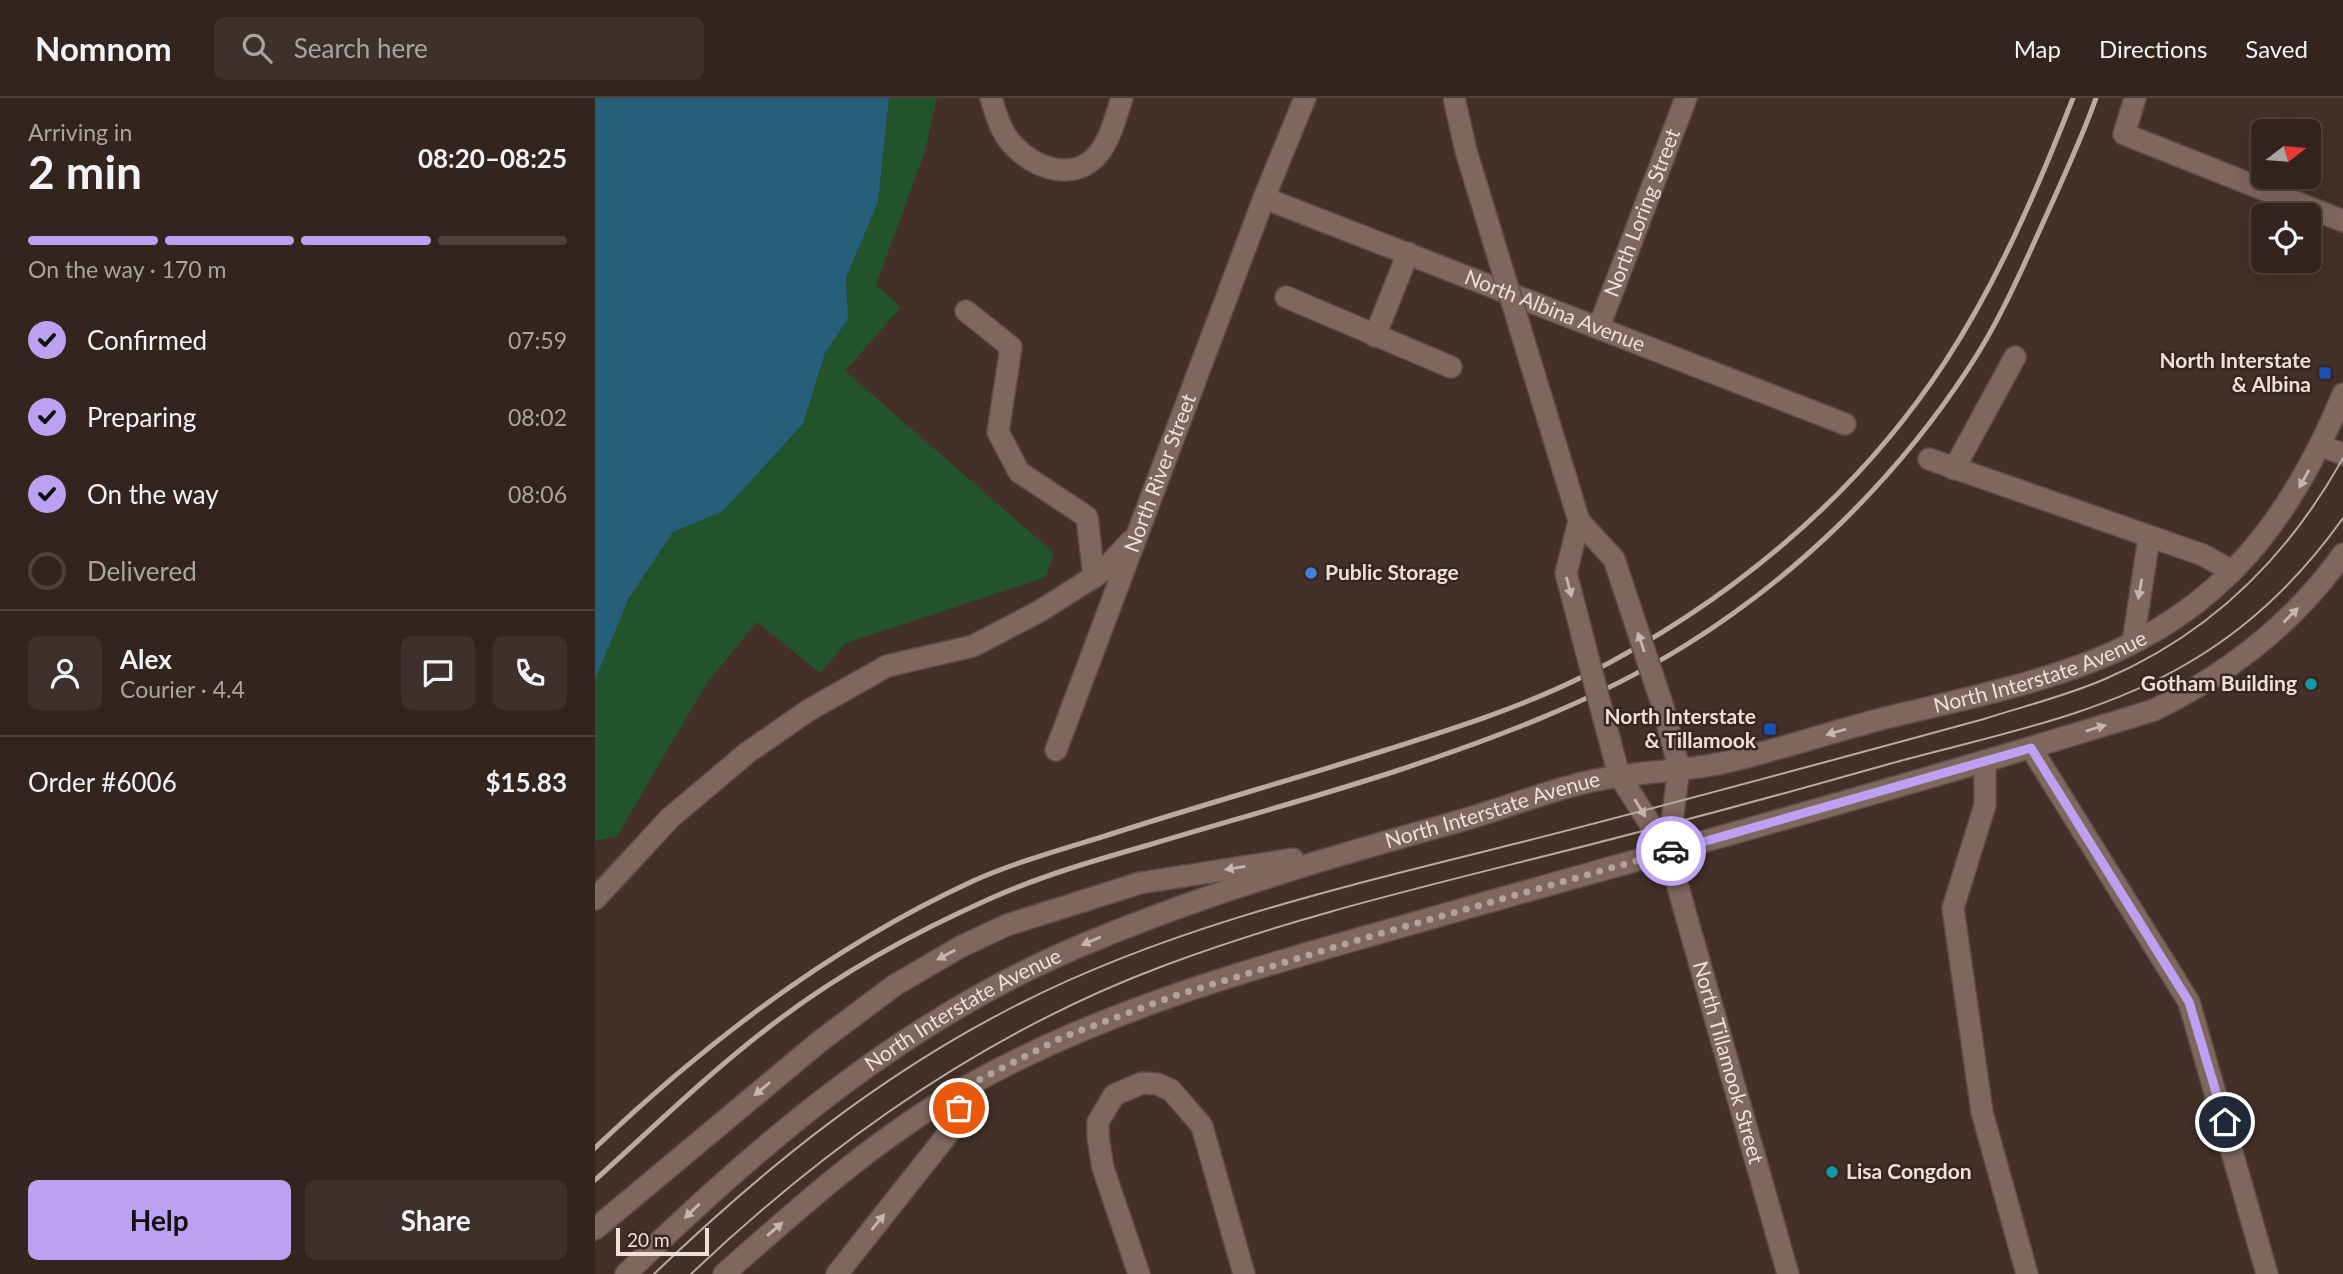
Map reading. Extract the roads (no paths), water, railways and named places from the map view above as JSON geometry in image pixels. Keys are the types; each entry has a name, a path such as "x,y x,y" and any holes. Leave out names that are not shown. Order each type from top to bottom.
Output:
{"street":[{"path":"991,98 999,123 1014,146 1036,163 1062,172 1076,169 1100,152 1122,98"},
{"name":"North River Street","path":"1056,750 1264,198 1305,98"},
{"name":"North Tillamook Street","path":"1454,98 1466,151 1579,521 1613,559 1663,707 1679,768 1668,852"},
{"name":"North Loring Street","path":"1599,327 1686,98"},
{"path":"2135,98 2124,134 2343,221"},
{"name":"North Albina Avenue","path":"1264,198 1845,424"},
{"path":"1375,336 1408,253"},
{"path":"1286,297 1451,367"},
{"path":"966,311 1011,347 998,432 1019,472 1087,517 1094,577"},
{"path":"1954,469 2015,357"},
{"name":"North Interstate Avenue","path":"626,1274 701,1202 791,1124 868,1065 946,1013 1090,941 1154,916 1350,851 1582,783 1619,775 1727,761 1901,714 1990,694 2092,661 2133,642 2185,609 2232,570 2277,521 2321,446 2343,394"},
{"path":"2321,446 2343,454"},
{"path":"1929,459 2203,555 2232,570"},
{"name":"North Tillamook Street","path":"1579,521 1566,573 1619,775 1668,852 1788,1274"},
{"path":"595,900 670,818 747,752 809,710 887,666 973,646 1040,611 1103,571 1138,534"},
{"path":"2133,642 2149,538"},
{"path":"724,1274 864,1154 921,1113 1063,1037 1174,996 1368,937 2031,748 2154,709 2196,690 2239,662 2308,598 2343,554"},
{"path":"2031,748 2189,1002 2267,1274"},
{"path":"1985,761 1985,805 1953,908 1982,1112 2028,1274"},
{"path":"595,1229 819,1042 933,962 1007,925 1140,883 1350,851"},
{"path":"1139,1274 1103,1168 1098,1122 1104,1107 1114,1095 1142,1083 1157,1084 1171,1090 1202,1126 1244,1274"},
{"path":"837,1274 951,1130 967,1086"}],"water":[{"path":"595,98 889,98 878,202 846,278 848,319 825,353 803,424 723,511 673,532 629,598 595,680"}],"tram line":[{"path":"654,1274 782,1160 872,1092 968,1031 1079,976 1140,951 1266,909 1984,719 2075,691 2143,661 2179,639 2243,589 2297,528 2343,458"},
{"path":"691,1274 798,1180 912,1096 971,1058 1097,993 1163,966 1299,921 2004,734 2117,698 2188,663 2253,617 2292,580 2343,518"}],"railway":[{"path":"595,1148 681,1070 773,999 870,935 973,881 1023,862 1414,741 1537,698 1584,676 1689,615 1785,543 1830,502 1910,412 1945,362 2000,267 2046,166 2073,98"},
{"path":"595,1180 753,1039 852,970 932,926 1007,891 1048,876 1363,782 1506,732 1616,684 1686,645 1727,618 1767,588 1842,522 1909,449 1940,410 1980,351 2010,293 2073,157 2096,98"}],"place":[{"name":"North Interstate & Albina","path":"2325,373"},
{"name":"Public Storage","path":"1311,573"},
{"name":"Gotham Building","path":"2311,684"},
{"name":"North Interstate & Tillamook","path":"1770,729"},
{"name":"Lisa Congdon","path":"1832,1172"}]}
